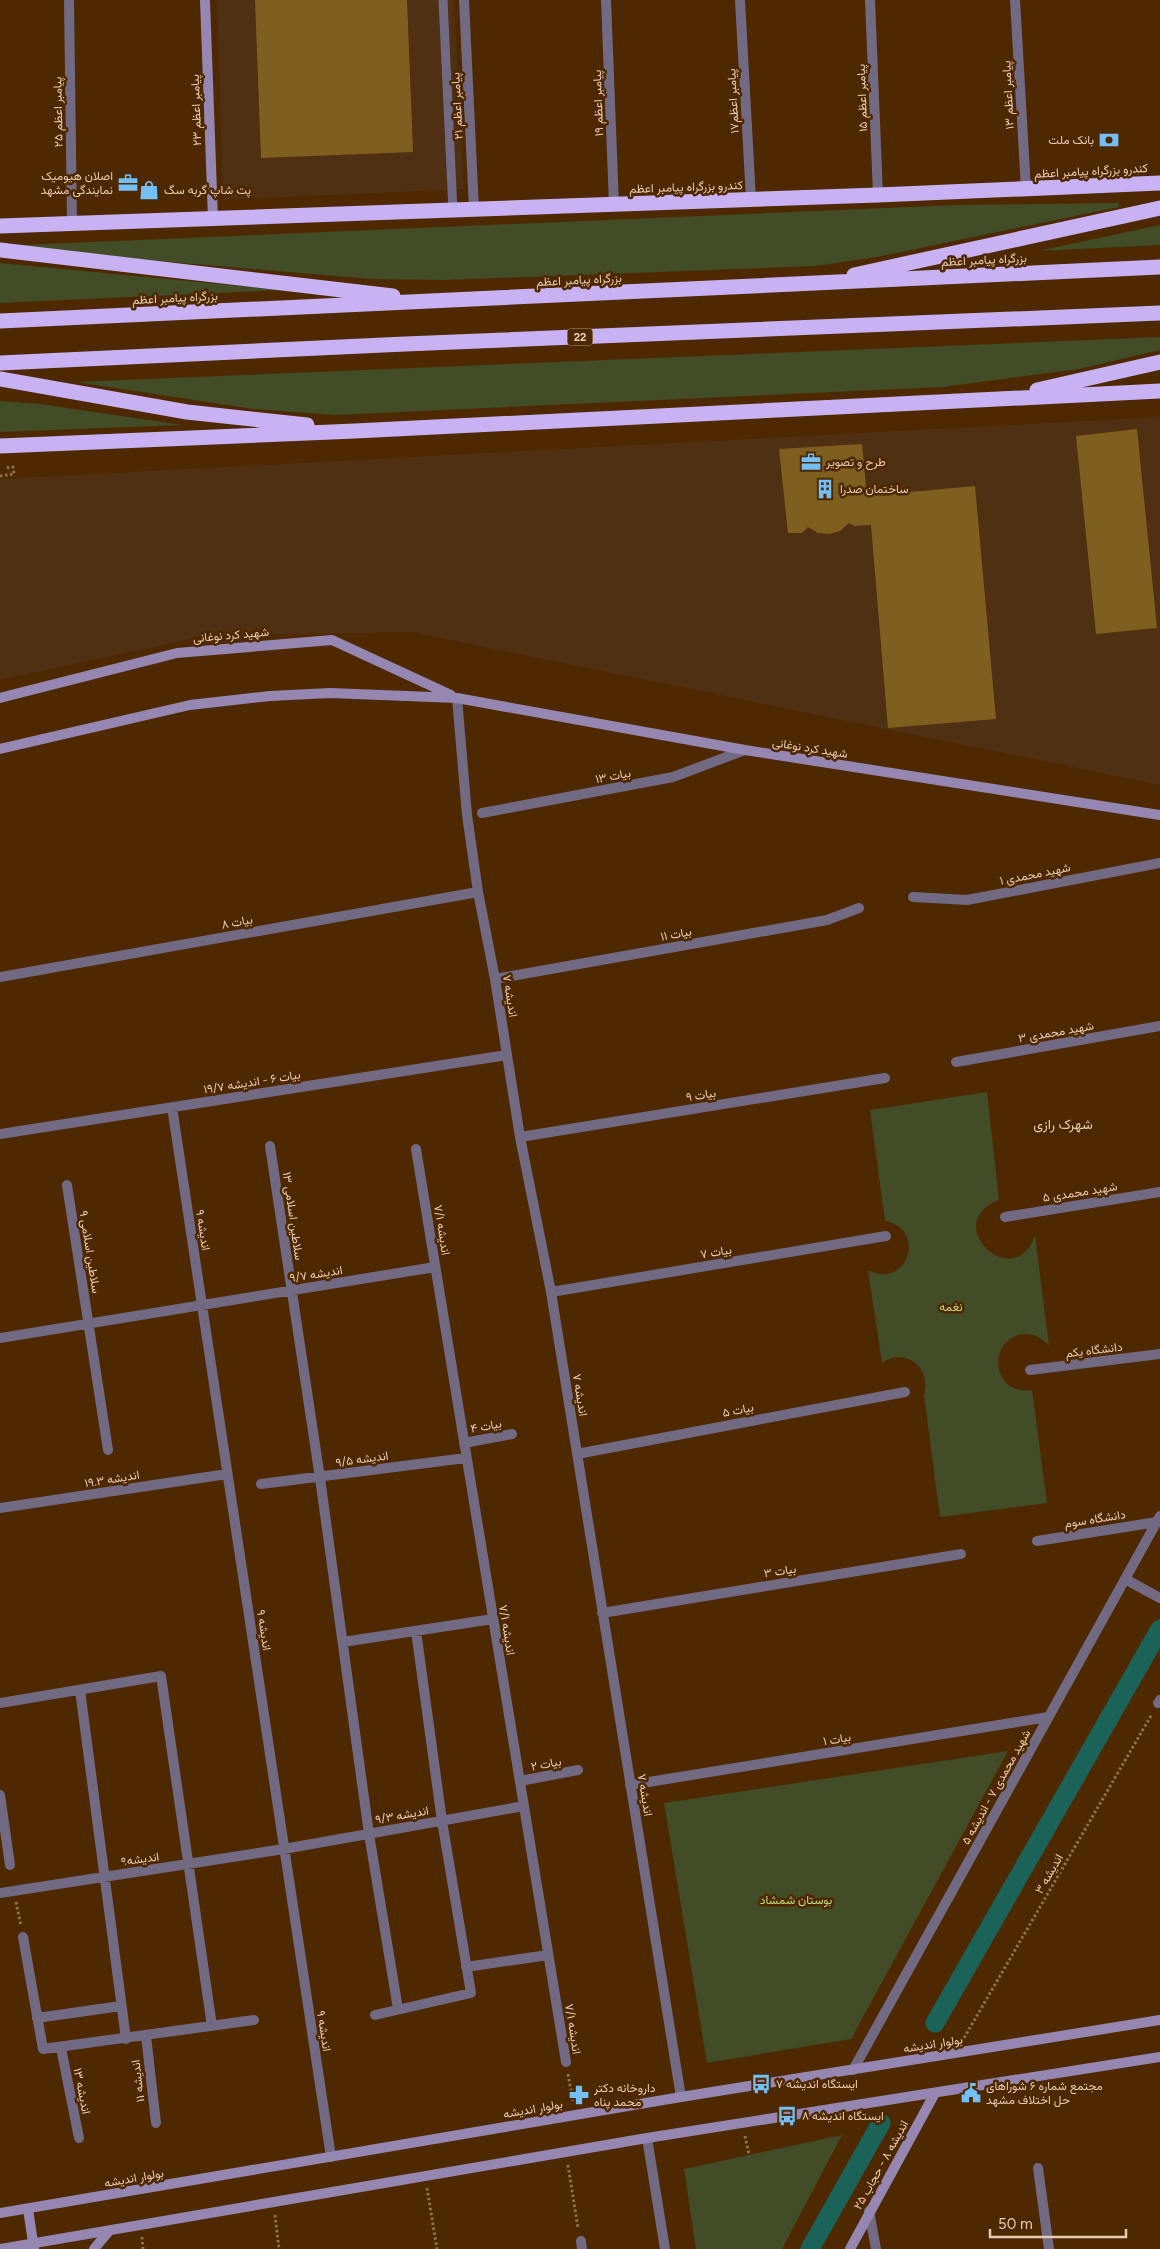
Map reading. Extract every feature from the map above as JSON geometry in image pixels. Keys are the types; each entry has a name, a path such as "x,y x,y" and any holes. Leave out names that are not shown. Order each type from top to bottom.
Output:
{"highway":[{"name":"کندرو بزرگراه پیامبر اعظم","path":"0,226 751,200 1160,183"},
{"path":"811,284 1160,208"},
{"path":"0,250 227,275 434,302"},
{"name":"بزرگراه پیامبر اعظم","path":"0,321 1160,267"},
{"name":"22","path":"0,363 405,344 1160,313"},
{"path":"999,399 1160,362"},
{"path":"0,379 187,412 355,431"},
{"path":"0,446 355,431 1160,391"}],"main road":[{"name":"پیامبر اعظم ۲۳","path":"205,0 213,219"},
{"name":"شهید کرد نوغانی","path":"0,698 177,653 332,640 456,698"},
{"name":"شهید کرد نوغانی","path":"0,749 190,705 234,700 330,693 456,698 745,750 1160,815"},
{"name":"بولوار اندیشه","path":"0,2213 681,2097 1160,2020"},
{"path":"0,2249 34,2246 273,2202 647,2138 1160,2057"},
{"name":"اندیشه ۸ - حجاب ۲۵","path":"850,2249 935,2093"},
{"path":"28,2209 34,2246"},
{"path":"94,2249 109,2231"}],"street":[{"name":"پیامبر اعظم ۲۵","path":"69,0 72,223"},
{"name":"پیامبر اعظم ۲۱","path":"464,0 474,210"},
{"name":"پیامبر اعظم ۱۹","path":"606,0 614,205"},
{"name":"پیامبر اعظم۱۷","path":"740,0 751,200"},
{"name":"پیامبر اعظم ۱۵","path":"870,0 878,195"},
{"name":"پیامبر اعظم ۱۳","path":"1015,0 1026,189"},
{"name":"اندیشه ۷","path":"456,698 466,815 478,892 495,978 520,1137 551,1292 681,2097"},
{"name":"بیات ۱۳","path":"482,813 673,777 745,750"},
{"name":"شهید محمدی ۱","path":"913,897 966,900 1160,863"},
{"name":"بیات ۸","path":"0,977 478,892"},
{"name":"بیات ۱۱","path":"495,978 827,920 859,908"},
{"name":"شهید محمدی ۳","path":"956,1062 1160,1026"},
{"name":"بیات ۶ - اندیشه ۱۹/۷","path":"0,1134 507,1055"},
{"name":"بیات ۹","path":"520,1137 885,1078"},
{"name":"اندیشه ۹","path":"172,1107 331,2157"},
{"name":"سلاطین اسلامی ۱۳","path":"270,1146 320,1478 369,1834 398,2009"},
{"name":"اندیشه ۷/۱","path":"416,1149 566,2062"},
{"name":"سلاطین اسلامی ۹","path":"67,1185 108,1450"},
{"name":"شهید محمدی ۵","path":"1004,1217 1160,1192"},
{"name":"بیات ۷","path":"551,1292 886,1236"},
{"name":"اندیشه ۹/۷","path":"0,1338 435,1267"},
{"name":"دانشگاه یکم","path":"1030,1370 1160,1354"},
{"name":"بیات ۵","path":"577,1454 905,1392"},
{"name":"بیات ۴","path":"464,1443 512,1434"},
{"name":"اندیشه ۹/۵","path":"261,1484 466,1458"},
{"name":"اندیشه ۱۹.۳","path":"0,1508 227,1474"},
{"name":"دانشگاه سوم","path":"1037,1542 1158,1519"},
{"name":"شهید محمدی ۷ - اندیشه ۵","path":"853,2070 1158,1519"},
{"name":"بیات ۳","path":"602,1613 961,1554"},
{"path":"1125,1579 1160,1598"},
{"path":"343,1642 493,1619"},
{"path":"375,2015 471,1993 442,1821 416,1631"},
{"path":"0,1703 161,1676 187,1865 212,2026"},
{"path":"80,1690 126,2038"},
{"name":"بیات ۱","path":"630,1785 1048,1717"},
{"name":"بیات ۲","path":"520,1781 578,1770"},
{"path":"0,1795 10,1865"},
{"name":"اندیشه ۹/۳","path":"284,1849 524,1806"},
{"name":"اندیشه۹","path":"0,1893 284,1849"},
{"path":"23,1937 43,2049 62,2048 254,2020"},
{"path":"466,1967 548,1955"},
{"path":"37,2018 121,2006"},
{"name":"اندیشه ۱۱","path":"146,2036 156,2123"},
{"name":"اندیشه ۱۳","path":"62,2048 78,2138"},
{"path":"647,2138 666,2249"},
{"path":"1038,2168 1049,2249"},
{"path":"869,2211 876,2249"}],"lane":[{"path":"443,0 453,211"}],"path":[{"path":"0,476 14,474 13,467 5,468"},
{"name":"اندیشه ۳","path":"955,2053 1160,1702"},
{"path":"13,1890 23,1937"},
{"name":"اندیشه ۷/۱","path":"566,2062 575,2115"},
{"path":"566,2152 581,2245"},
{"path":"425,2176 437,2249"},
{"path":"273,2202 279,2249"}],"shaded area":[{"path":"217,0 454,0 464,189 223,200"},
{"path":"1160,417 1160,785 411,632 204,636 0,680 0,479"}],"green space":[{"path":"1119,203 1119,207 877,257 815,266 447,280 371,279 76,254 22,245 957,205"},
{"path":"1160,225 1160,245 1038,251"},
{"path":"0,263 283,290 0,303"},
{"path":"1160,337 1160,350 1079,369 943,387 335,415 253,409 76,382"},
{"path":"0,401 41,404 182,425 0,432"},
{"name":"نغمه","path":"987,1092 999,1200 982,1211 976,1224 979,1237 987,1249 999,1257 1013,1258 1025,1252 1035,1235 1049,1346 1042,1339 1033,1335 1026,1334 1013,1337 1004,1344 999,1354 998,1365 1001,1375 1007,1384 1018,1389 1032,1390 1047,1503 940,1517 924,1395 924,1376 915,1362 908,1359 899,1357 882,1363 868,1270 882,1274 893,1272 902,1266 909,1246 906,1235 898,1226 885,1221 870,1110"},
{"name":"بوستان شمشاد","path":"1008,1751 851,2039 707,2063 664,1803"},
{"path":"842,2135 782,2249 696,2249 684,2169"}],"building":[{"path":"255,0 407,0 413,152 261,158"},
{"path":"1137,429 1157,628 1096,634 1076,436"},
{"path":"862,444 867,496 975,486 996,719 888,728 871,525 855,526 849,523 840,531 829,534 818,533 808,527 802,533 788,533 779,449"}],"waterway":[{"path":"935,2023 1160,1629"},
{"path":"810,2249 881,2123"}],"place":[{"name":"بانک ملت","path":"1109,140"},
{"name":"اصلان هیومیک نمایندگی مشهد","path":"128,183"},
{"name":"پت شاپ گربه سگ","path":"149,190"},
{"name":"طرح و تصویر","path":"811,462"},
{"name":"ساختمان صدرا","path":"825,489"},
{"name":"ایستگاه اندیشه ۷","path":"761,2084"},
{"name":"مجتمع شماره ۶ شوراهای حل اختلاف مشهد","path":"971,2093"},
{"name":"داروخانه دکتر محمد پناه","path":"579,2095"},
{"name":"ایستگاه اندیشه ۸","path":"787,2116"}],"district":[{"name":"شهرک رازی","path":"1063,1124"}]}
